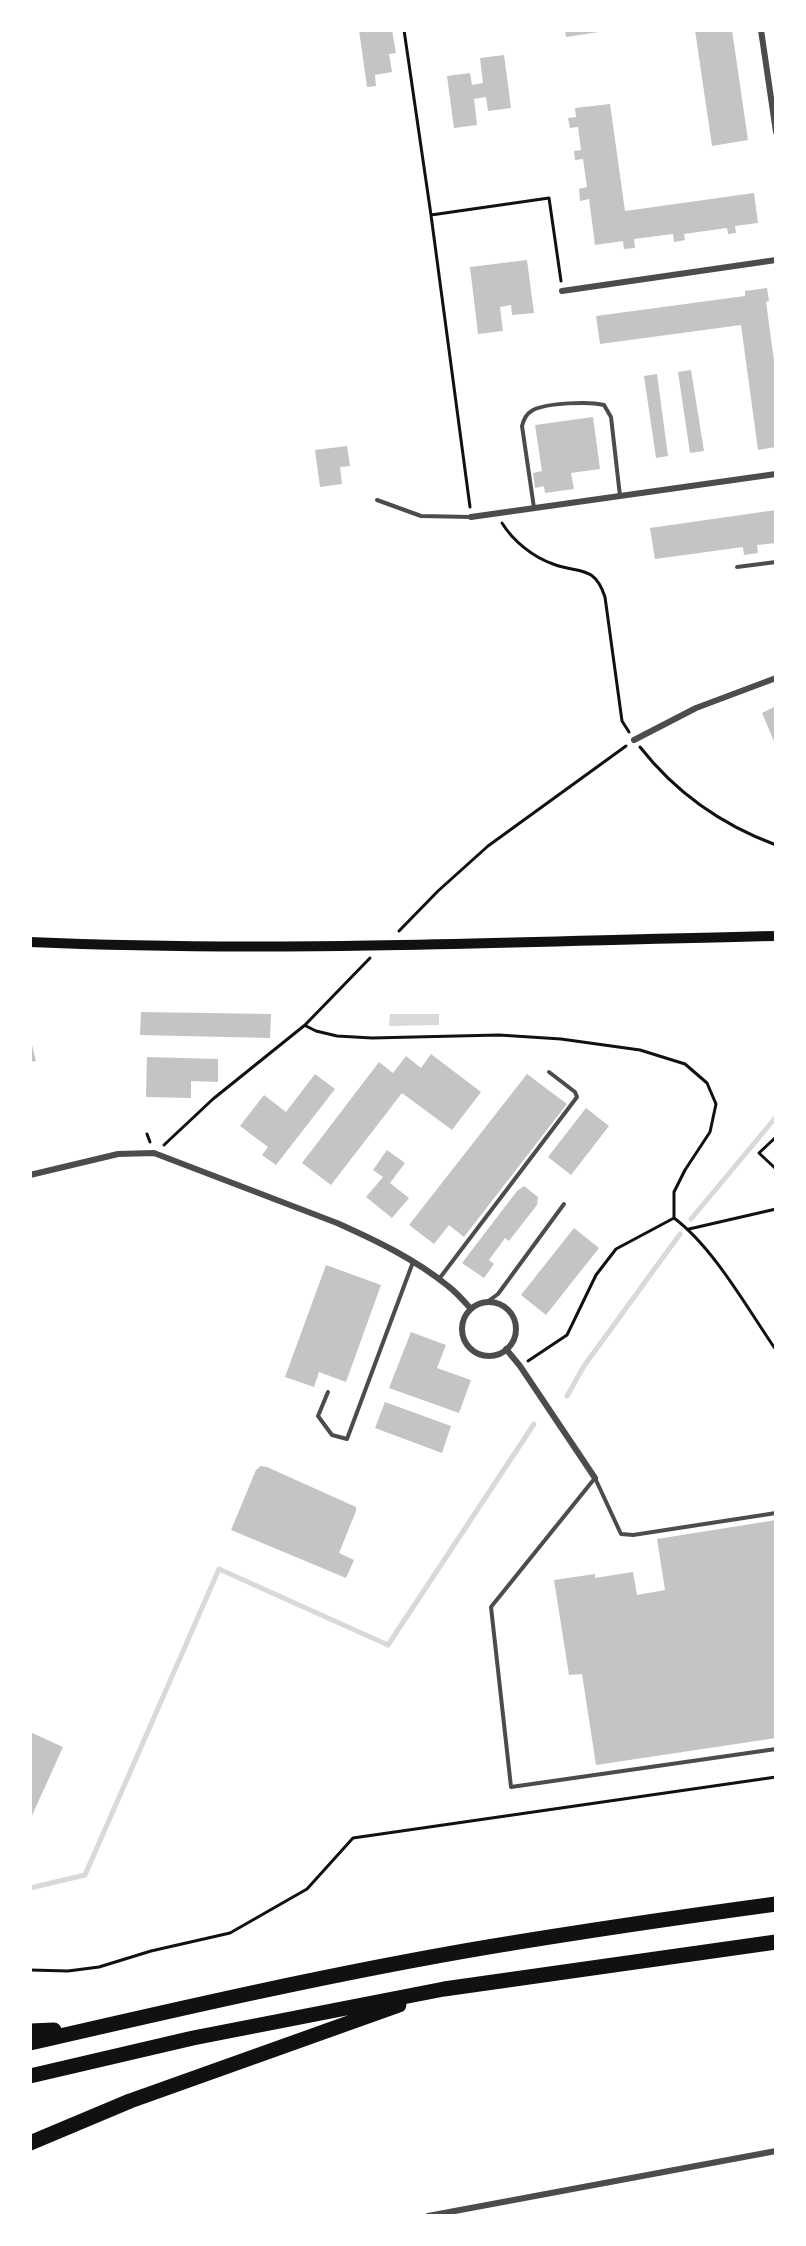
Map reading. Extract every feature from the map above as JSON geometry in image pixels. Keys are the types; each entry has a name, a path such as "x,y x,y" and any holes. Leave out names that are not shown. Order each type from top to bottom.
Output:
{"highway":[{"path":"30,2043 314,1980 447,1954 651,1921 776,1904"},
{"path":"30,2076 193,2038 444,1989 776,1942"},
{"path":"30,2143 130,2102 444,1989"},
{"path":"30,2031 96,2028"}],"main road":[{"path":"30,942 128,946 409,945 776,936"}],"street":[{"path":"761,30 776,132"},
{"path":"562,291 776,260"},
{"path":"471,517 776,474"},
{"path":"634,740 696,708 776,678"},
{"path":"30,1175 118,1154 154,1153 366,1236 413,1262 449,1286 471,1309"},
{"path":"487,1302 503,1306 514,1319 515,1335 512,1343 506,1349 489,1356 472,1350 463,1334 465,1316 471,1309 487,1302"},
{"path":"506,1349 596,1478"},
{"path":"428,2216 776,2151"}],"lane":[{"path":"534,508 522,426 525,417 532,410 550,406 594,402 604,405 611,417 620,496"},
{"path":"377,500 421,516 471,517"},
{"path":"737,567 776,562"},
{"path":"438,1279 577,1097 575,1092 549,1072"},
{"path":"487,1302 498,1294 564,1204"},
{"path":"328,1392 318,1416 332,1435 347,1439 413,1262"},
{"path":"776,1513 633,1535 621,1534 596,1478 491,1607 511,1786 776,1749"}],"path":[{"path":"404,30 471,517"},
{"path":"431,215 549,198 562,291"},
{"path":"501,522 510,537 530,552 552,564 586,571 601,584 605,597 622,721 658,771 687,796 731,826 776,845"},
{"path":"404,926 438,891 488,846 634,740"},
{"path":"154,1153 213,1099 305,1025 363,965"},
{"path":"776,1137 759,1153 776,1169"},
{"path":"689,1229 776,1209"},
{"path":"520,1366 567,1335 596,1275 616,1249 674,1218 689,1229 704,1245 776,1350"},
{"path":"30,1970 68,1971 99,1967 151,1951 230,1933 307,1889 353,1838 776,1777"}],"shaded area":[{"path":"390,1014 439,1014 439,1025 389,1026"}],"building":[{"path":"359,30 392,30 396,53 389,54 392,72 375,75 376,86 367,87"},
{"path":"565,30 606,30 606,31 566,37"},
{"path":"695,30 732,30 748,140 712,146"},
{"path":"504,55 511,108 488,111 486,97 474,99 477,125 454,128 447,76 470,73 472,85 483,83 480,58"},
{"path":"610,104 625,211 754,193 758,223 735,226 736,233 728,234 727,228 684,234 685,240 674,242 673,234 634,239 635,248 624,249 623,241 595,245 589,199 580,201 579,189 587,187 583,159 575,160 574,151 581,150 578,127 570,128 568,118 576,117 575,108"},
{"path":"527,260 534,313 512,315 511,305 500,307 503,331 478,334 470,267"},
{"path":"767,288 769,301 766,302 776,375 776,447 758,450 741,325 600,344 596,316 745,296 745,291"},
{"path":"691,370 704,451 690,453 678,372"},
{"path":"657,374 668,456 656,458 644,376"},
{"path":"593,417 600,469 571,473 574,489 545,493 544,486 535,488 533,473 542,471 535,425"},
{"path":"347,446 350,466 340,467 342,484 320,487 315,450"},
{"path":"776,510 776,543 757,545 758,553 744,555 743,547 655,559 650,528"},
{"path":"776,706 776,746 762,713"},
{"path":"141,1012 271,1014 270,1038 140,1035"},
{"path":"30,1037 36,1061 30,1062"},
{"path":"431,1054 481,1092 452,1130 402,1093 331,1185 302,1163 379,1062 393,1073 406,1056 421,1068"},
{"path":"147,1057 218,1059 218,1082 191,1081 191,1098 146,1097"},
{"path":"315,1074 335,1089 276,1165 262,1155 268,1147 240,1126 264,1095 286,1112"},
{"path":"527,1074 567,1104 464,1237 449,1225 434,1244 409,1225"},
{"path":"586,1108 609,1126 571,1175 548,1157"},
{"path":"387,1150 405,1163 390,1183 409,1198 392,1218 366,1197 383,1177 373,1170"},
{"path":"524,1186 538,1197 537,1205 509,1241 505,1238 489,1260 494,1264 484,1278 462,1263 517,1191"},
{"path":"574,1228 599,1248 546,1315 521,1295"},
{"path":"326,1265 381,1285 346,1382 319,1372 314,1387 285,1377"},
{"path":"411,1332 446,1345 437,1368 471,1380 459,1413 389,1388"},
{"path":"385,1402 451,1426 442,1453 375,1428"},
{"path":"261,1466 356,1507 339,1553 354,1560 346,1578 231,1530 256,1470"},
{"path":"776,1520 776,1738 596,1765 582,1674 569,1675 554,1580 595,1574 595,1578 633,1572 637,1595 665,1590 657,1539"},
{"path":"30,1732 63,1747 30,1820"}],"waterway":[{"path":"691,1219 776,1117"},
{"path":"567,1396 584,1366 680,1234"},
{"path":"30,1888 85,1875 219,1569 388,1645 534,1424"}]}
